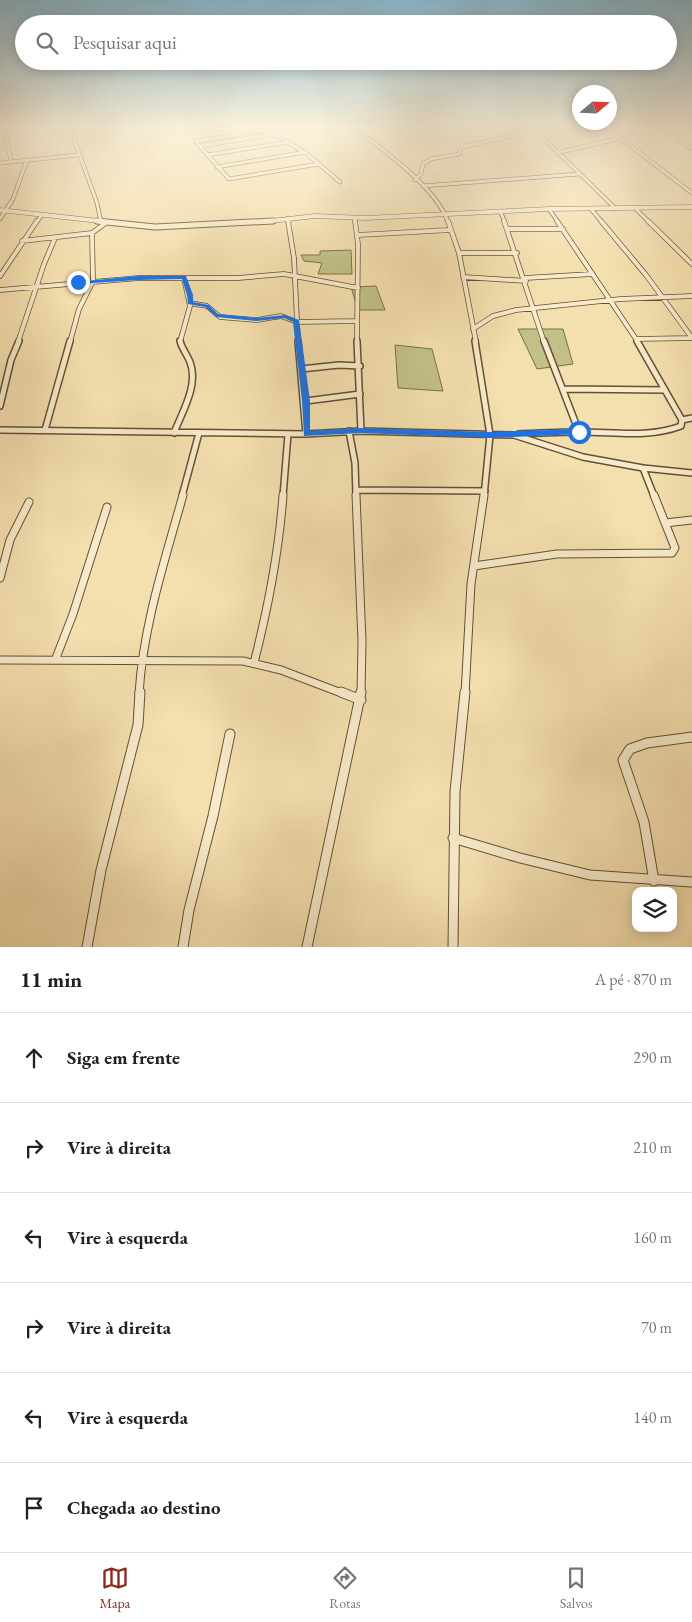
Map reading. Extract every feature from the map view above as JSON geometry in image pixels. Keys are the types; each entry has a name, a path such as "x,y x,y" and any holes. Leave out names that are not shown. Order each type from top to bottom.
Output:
{"street":[{"path":"0,219 7,211 22,172"},
{"path":"87,172 101,222"},
{"path":"222,172 231,180 273,172"},
{"path":"328,172 340,182"},
{"path":"414,172 410,173 445,213 449,230 459,253 490,435 485,491 474,566 464,706 454,792 452,838 453,947"},
{"path":"415,180 421,172"},
{"path":"665,172 692,193"},
{"path":"422,186 579,174 616,209"},
{"path":"0,210 41,216 156,227 252,223 315,216 356,218 549,209 692,207"},
{"path":"636,208 692,264"},
{"path":"0,430 288,434 361,431 490,435 579,432 659,433 674,430 681,426 682,420 636,339 608,300 604,290 549,209"},
{"path":"591,209 662,296 692,338"},
{"path":"500,211 517,253 550,360 564,389 579,432"},
{"path":"0,276 22,241 41,216"},
{"path":"288,218 295,251 296,322 306,401 306,434"},
{"path":"356,218 358,234 357,321 361,431"},
{"path":"22,241 92,233 107,222"},
{"path":"508,229 562,229"},
{"path":"358,234 449,230"},
{"path":"45,430 76,319 93,281 92,233"},
{"path":"0,406 6,376 54,238"},
{"path":"459,253 517,253"},
{"path":"0,290 93,281 230,278 284,274 358,288"},
{"path":"463,276 525,279 592,274"},
{"path":"174,433 191,386 192,375 190,362 180,341 180,334 189,315 190,303 190,295 184,278"},
{"path":"604,290 621,299"},
{"path":"473,329 484,321 503,313 608,300 692,296"},
{"path":"190,303 206,306 216,316 220,317 257,320 281,316 296,322 357,321"},
{"path":"636,339 692,338"},
{"path":"301,369 340,365 360,366"},
{"path":"564,389 665,390"},
{"path":"306,401 360,394"},
{"path":"682,420 692,418"},
{"path":"307,947 343,772 361,700 362,641 355,463 349,431"},
{"path":"86,947 102,870 138,725 142,661 158,586 198,433"},
{"path":"254,663 267,610 281,522 288,434"},
{"path":"514,434 573,454 643,468 692,473"},
{"path":"474,566 557,554 668,554 675,551 643,468"},
{"path":"356,490 485,491"},
{"path":"0,578 10,540 29,502"},
{"path":"56,658 73,614 107,507"},
{"path":"665,523 692,520"},
{"path":"0,660 56,658 142,661 235,660 254,663 302,677 361,700"},
{"path":"183,947 189,910 213,816 230,734"},
{"path":"654,881 644,822 622,760 630,749 647,743 692,737"},
{"path":"452,838 590,876 692,882"}],"shaded area":[{"path":"351,250 352,274 318,274 322,263 304,261 301,255 320,255 320,251"},
{"path":"376,286 385,310 358,310 351,287"},
{"path":"518,329 563,329 573,364 537,369"},
{"path":"395,345 432,349 443,391 398,388"}],"route":[{"path":"78,282 162,277 184,278 190,295 190,303 206,306 216,316 257,320 285,316 296,322 306,401 306,434 361,431 490,435 579,432"}]}
